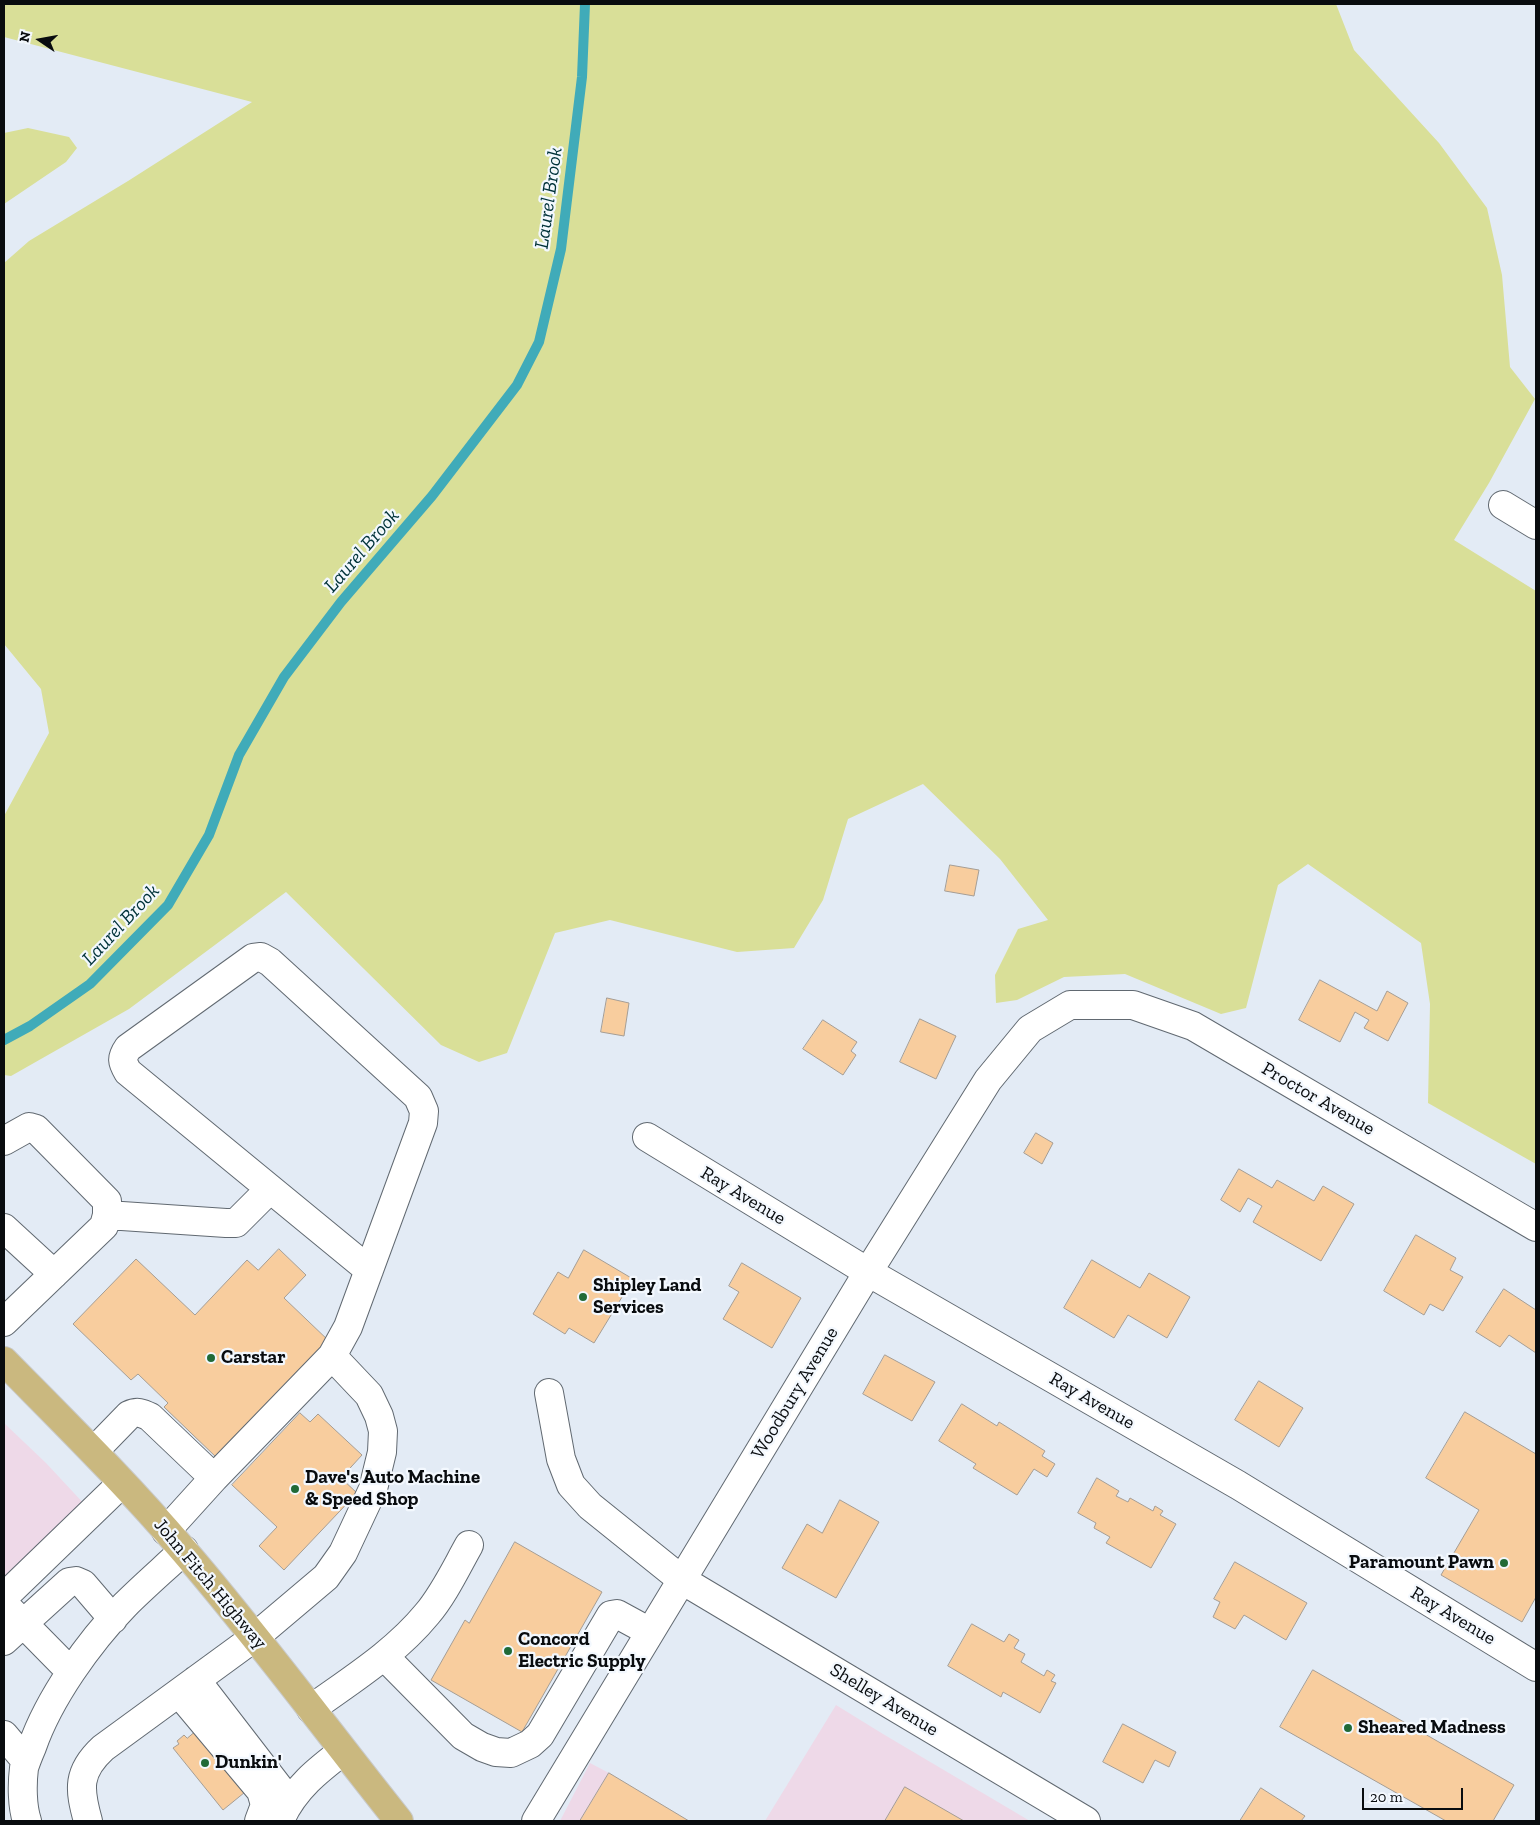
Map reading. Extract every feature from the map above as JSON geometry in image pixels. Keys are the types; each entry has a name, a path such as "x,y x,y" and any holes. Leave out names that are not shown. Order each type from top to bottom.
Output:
{"main road":[{"name":"John Fitch Highway","path":"4,1361 94,1451 175,1541 255,1637 399,1821"}],"street":[{"path":"1503,505 1536,525"},
{"path":"27,1821 24,1799 24,1769 38,1728 71,1672 175,1541 214,1478 332,1356 348,1327 369,1270 423,1123 424,1111 418,1097 270,962 261,957 252,958 128,1048 122,1061 128,1072 369,1270"},
{"name":"Woodbury Avenue","path":"536,1821 577,1757 650,1632 868,1272 988,1080 1030,1029 1070,1005 1089,1005"},
{"name":"Proctor Avenue","path":"1089,1005 1133,1005 1193,1026 1536,1227"},
{"path":"4,1141 28,1127 36,1129 107,1201 107,1215 104,1226 4,1322"},
{"name":"Ray Avenue","path":"647,1137 868,1272 1238,1485 1536,1667"},
{"path":"107,1215 236,1223 270,1189"},
{"path":"4,1228 54,1274"},
{"path":"88,1821 82,1799 83,1777 93,1758 113,1741 255,1637 326,1577 343,1553 374,1482 382,1452 383,1431 370,1395 332,1356"},
{"name":"Shelley Avenue","path":"549,1393 561,1458 571,1486 590,1506 682,1580 1086,1821"},
{"path":"94,1451 129,1415 143,1413 150,1417 214,1478"},
{"path":"4,1597 122,1483"},
{"path":"311,1709 384,1656 414,1629 437,1601 469,1545"},
{"path":"13,1633 69,1582 76,1581 83,1584 113,1619"},
{"path":"4,1604 13,1633 71,1672"},
{"path":"384,1656 463,1736 482,1747 496,1752 510,1752 530,1744 540,1734 611,1615 618,1614 650,1632"},
{"path":"188,1686 284,1811 314,1774 343,1751"},
{"path":"188,1686 261,1791 265,1805 259,1821"},
{"path":"540,1734 577,1757"},
{"path":"4,1735 26,1762"},
{"path":"105,1821 96,1791 96,1770 99,1758 113,1741"}],"shaded area":[{"path":"4,1423 46,1463 101,1522 4,1617"},
{"path":"836,1705 883,1734 1030,1821 765,1821"},
{"path":"590,1763 609,1773 689,1821 560,1821"}],"green space":[{"path":"4,4 1336,4 1354,50 1439,143 1487,208 1502,275 1510,367 1535,399 1489,483 1454,540 1536,591 1536,1164 1428,1103 1430,1004 1421,943 1308,864 1278,885 1246,1008 1221,1014 1125,974 1064,977 1017,1000 996,1003 995,975 1018,929 1048,920 1000,859 923,784 848,819 823,900 794,948 737,952 610,920 555,933 507,1053 479,1062 441,1045 286,892 129,1009 11,1076 4,1075 4,816 49,733 41,689 4,644 4,263 29,241 252,102 4,37"},
{"path":"28,128 69,137 77,148 66,162 4,204 4,133"}],"building":[{"path":"950,865 979,870 974,896 945,891"},
{"path":"1320,980 1377,1011 1387,991 1408,1003 1388,1041 1364,1028 1369,1020 1355,1012 1340,1042 1299,1020"},
{"path":"607,998 629,1003 624,1036 601,1032"},
{"path":"920,1019 956,1036 936,1079 900,1062"},
{"path":"823,1020 857,1042 851,1051 856,1055 843,1075 803,1049"},
{"path":"1036,1133 1053,1143 1042,1164 1024,1153"},
{"path":"1239,1169 1272,1188 1277,1180 1314,1201 1323,1186 1354,1204 1321,1261 1253,1222 1262,1206 1248,1198 1240,1212 1221,1200"},
{"path":"1416,1235 1456,1258 1450,1270 1463,1277 1443,1311 1430,1304 1424,1315 1384,1291"},
{"name":"Carstar","path":"279,1249 306,1275 284,1298 330,1342 217,1458 164,1407 168,1403 138,1374 131,1380 73,1324 136,1259 195,1315 247,1260 258,1270"},
{"name":"Shipley Land Services","path":"584,1250 633,1279 594,1343 569,1328 565,1334 533,1314 558,1272 568,1278"},
{"path":"1092,1260 1140,1288 1149,1273 1190,1297 1167,1338 1128,1315 1114,1338 1064,1308"},
{"path":"742,1263 801,1298 772,1348 723,1319 739,1292 729,1286"},
{"path":"1504,1289 1536,1310 1536,1353 1509,1335 1500,1347 1476,1332"},
{"path":"885,1355 935,1382 912,1421 863,1394"},
{"path":"1259,1381 1303,1408 1279,1447 1235,1420"},
{"path":"962,1404 997,1426 999,1422 1045,1451 1042,1456 1055,1464 1047,1477 1034,1469 1017,1495 973,1468 976,1464 939,1441"},
{"path":"1465,1412 1536,1454 1536,1597 1522,1622 1441,1575 1479,1510 1426,1478"},
{"name":"Dave's Auto Machine & Speed Shop","path":"300,1413 310,1422 318,1414 362,1455 341,1478 357,1493 284,1570 259,1546 277,1527 232,1485"},
{"path":"1097,1478 1119,1491 1116,1496 1128,1502 1130,1498 1153,1511 1155,1506 1163,1511 1160,1515 1176,1524 1151,1568 1106,1543 1110,1537 1094,1528 1096,1523 1078,1513"},
{"path":"840,1500 879,1522 836,1598 782,1568 807,1524 822,1533"},
{"name":"Concord Electric Supply","path":"515,1542 602,1592 522,1732 431,1680 465,1620 469,1623"},
{"path":"1235,1562 1307,1603 1286,1640 1244,1615 1235,1629 1213,1617 1220,1602 1214,1599"},
{"path":"972,1624 1004,1642 1009,1634 1019,1640 1014,1648 1025,1654 1021,1662 1044,1676 1047,1670 1055,1675 1051,1681 1056,1683 1040,1713 1003,1692 1001,1697 948,1666"},
{"path":"1313,1670 1514,1785 1493,1821 1446,1821 1280,1727"},
{"path":"1123,1724 1176,1752 1169,1767 1155,1760 1143,1783 1103,1762"},
{"name":"Dunkin'","path":"201,1727 250,1788 223,1810 173,1748 179,1744 177,1741 184,1735 187,1738"},
{"path":"609,1773 689,1821 580,1821"},
{"path":"905,1787 964,1821 885,1821"},
{"path":"1261,1788 1305,1816 1301,1821 1240,1821"}],"waterway":[{"name":"Laurel Brook","path":"4,1040 30,1026 90,984 168,905 209,835 239,755 284,677 341,602 432,496 517,385 539,342 561,249 582,77 585,4"}],"place":[{"name":"Shipley Land Services","path":"583,1297"},
{"name":"Carstar","path":"211,1358"},
{"name":"Dave's Auto Machine & Speed Shop","path":"295,1489"},
{"name":"Paramount Pawn","path":"1504,1563"},
{"name":"Concord Electric Supply","path":"508,1651"},
{"name":"Sheared Madness","path":"1348,1728"},
{"name":"Dunkin'","path":"205,1763"}]}
